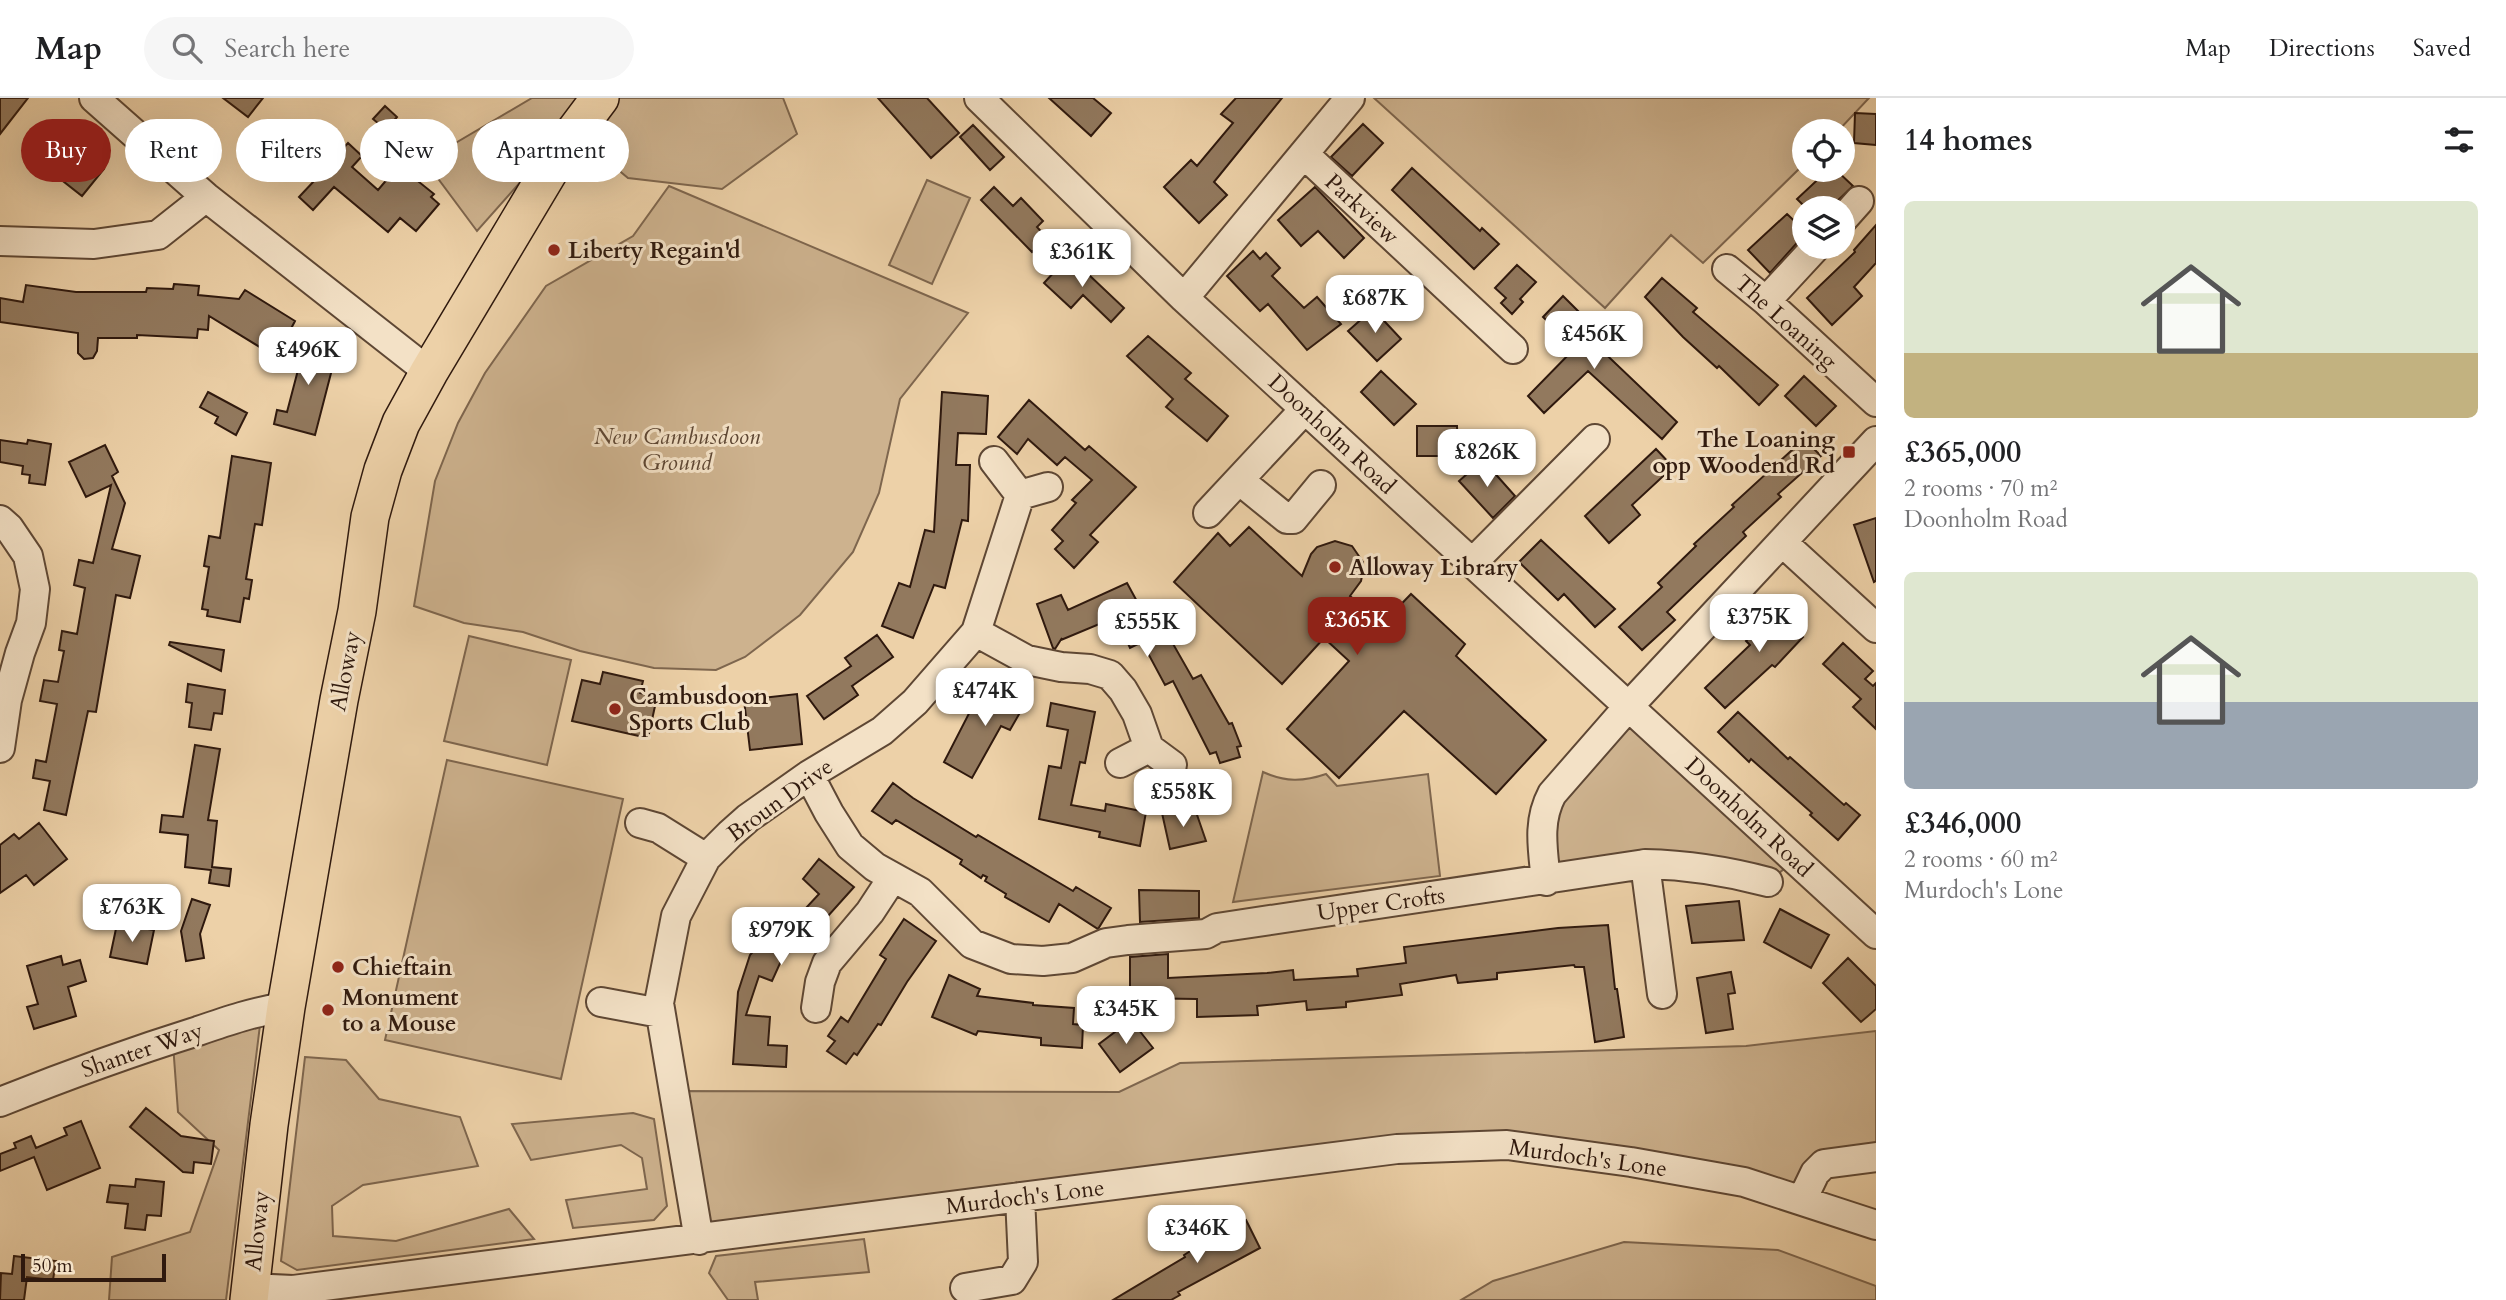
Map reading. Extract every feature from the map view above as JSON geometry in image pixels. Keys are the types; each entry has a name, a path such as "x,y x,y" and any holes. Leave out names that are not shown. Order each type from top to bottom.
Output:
{"main road":[{"name":"Alloway","path":"250,1294 269,1125 286,1007 357,611 370,517 383,470 401,423 429,372 564,146 600,98"}],"street":[{"path":"94,98 206,197 429,372"},
{"name":"Doonholm Road","path":"979,98 1184,298 1876,934"},
{"name":"Parkview","path":"1184,298 1350,98"},
{"name":"Parkview","path":"1304,154 1513,349"},
{"path":"0,241 94,244 158,234 206,197"},
{"path":"1766,301 1805,259"},
{"name":"The Loaning","path":"1727,269 1876,402"},
{"path":"1208,513 1305,409"},
{"path":"1472,563 1595,439"},
{"path":"1546,881 1541,831 1544,808 1552,794 1628,707 1876,441"},
{"path":"994,461 1020,495 1048,487"},
{"path":"1239,480 1287,519 1293,519 1321,485"},
{"name":"Broun Drive","path":"699,1240 659,1003 677,916 706,858 748,818 808,775 882,731 924,693 976,632 1020,495"},
{"path":"0,520 9,528 28,556 35,589 31,622 7,700 0,748"},
{"path":"1782,542 1876,628"},
{"path":"976,632 1027,660 1060,667 1090,669 1110,675 1124,690 1137,714 1149,748 1172,765"},
{"path":"1121,763 1149,748"},
{"name":"Upper Crofts","path":"808,775 850,846 875,867 920,892 972,944 1011,959 1043,961 1076,970 1106,943 1206,934 1217,928 1546,881 1645,864 1713,868 1768,882"},
{"path":"640,823 658,828 706,858"},
{"path":"1645,864 1662,994"},
{"path":"816,1007 820,982 827,963 870,912 893,877"},
{"path":"601,1002 660,1013"},
{"name":"Shanter Way","path":"0,1102 91,1065 264,1010 286,1007"},
{"name":"Murdoch's Lone","path":"250,1294 699,1240 1397,1149 1507,1145 1631,1162 1744,1182 1876,1225"},
{"path":"1802,1200 1815,1173 1825,1164 1876,1157"},
{"path":"1020,1197 1023,1300"},
{"path":"965,1288 1012,1280 1023,1262"}],"green space":[{"path":"532,98 783,98 797,134 722,189 629,178 629,119 496,119"},
{"path":"1374,98 1869,98 1849,119 1792,119 1792,176 1703,263 1671,235 1605,308"},
{"path":"472,133 472,182 520,182 477,231 441,182 458,182 458,142"},
{"path":"927,180 970,198 932,284 889,265"},
{"name":"New Cambusdoon Ground","path":"669,186 968,313 900,399 879,493 853,552 800,615 745,657 716,670 654,668 580,651 523,632 464,623 414,606 435,481 458,423 485,373 546,286 633,236"},
{"path":"469,636 571,660 547,765 444,741"},
{"path":"1628,707 1795,860 1768,882 1740,874 1546,881 1552,794"},
{"path":"447,760 623,799 561,1079 385,1040"},
{"path":"1263,772 1294,780 1326,774 1337,786 1428,774 1440,876 1233,902"},
{"path":"260,1025 226,1300 109,1300 112,1257 190,1232 219,1150 178,1112 173,1044"},
{"path":"1876,1031 1876,1157 1832,1162 1802,1200 1507,1145 699,1240 673,1091 1119,1092 1180,1063 1746,1046"},
{"path":"305,1057 346,1060 379,1099 460,1117 478,1166 363,1185 332,1206 333,1236 396,1241 509,1209 534,1239 297,1270 281,1261"},
{"path":"633,1113 654,1119 667,1206 654,1220 573,1228 566,1200 647,1189 642,1158 621,1145 531,1160 512,1124"},
{"path":"864,1239 869,1272 755,1282 758,1300 728,1300 709,1273 716,1256"},
{"path":"1624,1242 1778,1250 1876,1286 1876,1300 1461,1300 1493,1281"}],"building":[{"path":"0,98 28,98 0,134"},
{"path":"223,98 263,98 248,117"},
{"path":"878,98 927,98 959,133 931,158"},
{"path":"1049,98 1093,98 1111,113 1091,136"},
{"path":"1236,98 1282,98 1214,182 1227,195 1199,223 1164,187 1191,160 1197,166 1233,123 1221,114"},
{"path":"385,106 397,117 395,119 373,119"},
{"path":"1855,113 1876,114 1876,145 1855,143"},
{"path":"1363,124 1383,143 1352,176 1331,157"},
{"path":"973,125 1004,157 990,170 960,137"},
{"path":"348,143 360,154 360,158 352,167 360,174 360,182 369,182 378,190 385,182 419,182 434,194 431,197 439,204 416,231 400,218 388,232 334,187 313,210 299,197 313,182 346,182"},
{"path":"1412,168 1480,231 1482,228 1499,244 1474,269 1392,190"},
{"path":"64,182 93,182 82,196"},
{"path":"1815,182 1849,182 1853,186 1843,196 1800,196"},
{"path":"994,187 1013,206 1021,198 1043,221 1037,227 1047,238 1032,252 981,200"},
{"path":"1315,187 1364,238 1344,258 1318,231 1301,246 1278,220"},
{"path":"1787,214 1792,219 1792,248 1770,273 1748,250"},
{"path":"1876,225 1876,263 1854,287 1862,296 1832,325 1807,298 1848,259 1855,259 1855,249"},
{"path":"1253,251 1260,259 1266,253 1280,268 1272,276 1304,308 1317,297 1341,324 1307,350 1268,304 1260,311 1227,276"},
{"path":"1069,256 1124,308 1111,322 1083,295 1071,308 1044,283"},
{"path":"1517,265 1536,282 1520,299 1523,302 1512,314 1501,303 1506,298 1495,288"},
{"path":"1662,278 1697,308 1693,312 1778,385 1759,405 1719,366 1717,368 1683,337 1645,297"},
{"path":"174,284 199,286 198,295 239,299 245,290 295,321 276,357 209,316 208,330 198,329 197,338 137,335 137,338 98,338 97,351 93,358 84,359 78,353 78,333 0,322 0,298 23,302 26,285 76,292 146,292 147,288 173,289"},
{"path":"1563,296 1599,336 1593,342 1677,422 1662,439 1588,371 1544,413 1528,396 1575,348 1543,317"},
{"path":"1373,309 1401,339 1377,361 1348,331"},
{"path":"1148,336 1191,373 1185,379 1228,416 1207,441 1166,407 1173,399 1127,356"},
{"path":"296,339 337,350 315,435 274,424 277,410 287,412 298,370 289,365"},
{"path":"1381,371 1416,404 1394,425 1361,392"},
{"path":"1804,376 1836,406 1816,426 1785,396"},
{"path":"208,392 247,413 236,435 215,423 218,417 200,407"},
{"path":"942,392 988,396 986,434 958,433 956,465 970,465 968,521 962,520 945,588 934,585 913,638 882,626 899,583 910,587 925,530 934,532"},
{"path":"1029,400 1085,450 1089,446 1136,487 1090,535 1098,542 1074,568 1055,549 1063,541 1052,530 1076,503 1072,500 1092,480 1065,457 1057,465 1028,439 1017,454 998,437"},
{"path":"1417,426 1457,426 1458,456 1417,456"},
{"path":"1804,439 1821,456 1778,494 1781,497 1743,532 1746,536 1667,612 1675,620 1642,650 1619,627 1662,587 1658,583 1696,546 1694,544 1734,507 1732,505"},
{"path":"0,440 27,444 28,440 51,444 45,485 29,483 30,475 22,474 23,466 0,462"},
{"path":"105,445 118,472 112,476 125,503 112,549 140,556 130,598 116,595 96,712 88,711 66,815 44,810 50,781 33,778 36,760 46,762 57,704 40,701 44,680 58,682 64,651 59,650 62,631 77,634 85,588 74,585 79,560 93,563 111,485 86,497 69,462"},
{"path":"1656,449 1673,467 1632,505 1640,515 1609,543 1585,516"},
{"path":"232,456 271,463 262,525 255,524 246,579 252,580 249,599 244,598 240,622 207,616 208,610 202,609 209,567 204,566 209,536 220,538"},
{"path":"1483,460 1515,496 1493,518 1459,481"},
{"path":"1876,518 1876,581 1874,582 1854,525"},
{"path":"1249,527 1302,576 1311,554 1317,547 1335,541 1352,546 1363,562 1363,571 1361,581 1350,596 1382,624 1411,594 1465,644 1456,656 1546,740 1496,794 1404,711 1339,778 1287,729 1349,661 1324,638 1282,684 1174,582 1218,533 1230,546"},
{"path":"1541,540 1615,609 1595,627 1564,594 1558,600 1519,562"},
{"path":"1127,583 1158,640 1168,635 1193,679 1201,675 1229,724 1232,723 1241,746 1237,747 1240,757 1220,763 1216,752 1210,754 1173,681 1165,685 1142,642 1130,648 1116,617 1061,640 1062,638 1055,649 1053,648 1037,604 1061,595 1068,610"},
{"path":"1784,600 1804,618 1794,629 1803,637 1775,667 1772,665 1725,708 1705,688 1750,645 1746,641"},
{"path":"877,635 893,657 852,686 858,695 824,719 807,696 851,666 845,658"},
{"path":"170,642 224,650 221,671 169,645"},
{"path":"1843,643 1873,671 1865,679 1873,686 1876,683 1876,729 1853,707 1861,699 1823,664"},
{"name":"Cambusdoon Sports Club","path":"603,672 643,681 640,693 657,697 648,738 572,721 582,680 600,684"},
{"path":"188,684 225,690 222,714 214,713 211,730 189,727 192,703 186,702"},
{"path":"1006,684 1030,695 1010,730 1001,726 972,778 944,762 980,692 998,700"},
{"path":"797,694 802,744 750,750 744,700"},
{"path":"1051,703 1095,712 1085,763 1080,762 1071,805 1105,811 1106,804 1146,812 1140,846 1099,837 1100,832 1039,819 1049,766 1061,768 1068,730 1047,726"},
{"path":"1738,712 1788,759 1790,757 1844,805 1846,803 1860,815 1838,840 1810,815 1812,813 1751,759 1749,762 1718,732"},
{"path":"195,745 220,749 208,820 217,821 212,867 231,869 229,886 209,883 211,870 185,867 188,835 160,832 162,815 183,817"},
{"path":"893,783 976,837 978,835 1073,891 1076,887 1111,908 1098,929 1059,904 1049,922 1005,897 1006,894 985,881 987,877 983,875 981,878 960,864 962,860 896,820 892,824 872,811"},
{"path":"1180,809 1182,816 1196,812 1206,841 1170,849 1162,813"},
{"path":"39,823 67,859 34,885 26,875 0,893 0,845 14,834 19,839"},
{"path":"819,859 854,887 820,925 816,922 781,961 772,981 759,976 746,1015 770,1017 768,1045 787,1046 786,1067 733,1064 738,992 750,955 785,915 794,921 819,894 803,879"},
{"path":"1139,890 1199,891 1199,918 1140,922"},
{"path":"192,899 210,905 200,934 204,958 186,961 181,931"},
{"path":"1739,901 1744,940 1692,943 1686,906"},
{"path":"1780,909 1829,935 1811,968 1764,942"},
{"path":"904,919 936,941 881,1025 878,1024 857,1055 854,1053 846,1064 827,1051 835,1041 828,1036 841,1017 848,1022 886,959 880,955"},
{"path":"117,924 154,930 147,964 110,957"},
{"path":"1608,925 1615,989 1624,1037 1595,1042 1584,967 1574,965 1497,973 1497,979 1458,983 1456,975 1400,984 1402,995 1346,1002 1346,1007 1307,1010 1306,1001 1257,1006 1258,1015 1197,1017 1197,999 1130,998 1130,957 1168,954 1168,978 1293,970 1294,980 1358,976 1357,969 1406,963 1404,947 1558,928"},
{"path":"61,956 63,965 80,960 86,981 68,987 76,1016 34,1029 27,1007 38,1004 27,966"},
{"path":"1848,958 1876,986 1876,1009 1861,1022 1823,983"},
{"path":"1731,972 1735,993 1728,994 1733,1029 1706,1033 1697,978"},
{"path":"949,975 980,989 977,996 1074,1008 1073,1024 1083,1025 1082,1048 1041,1045 1041,1038 978,1031 976,1035 932,1017"},
{"path":"1131,1020 1153,1048 1120,1072 1099,1044"},
{"path":"146,1108 181,1136 214,1141 211,1164 194,1162 193,1173 183,1172 130,1127"},
{"path":"81,1121 100,1168 47,1190 34,1157 0,1171 0,1154 16,1148 14,1143 31,1136 36,1148 67,1135 64,1128"},
{"path":"136,1179 164,1182 161,1216 147,1215 145,1230 125,1228 128,1204 107,1202 110,1185 135,1187"},
{"path":"1246,1220 1260,1248 1178,1292 1180,1295 1171,1300 1113,1300 1185,1257 1184,1255 1214,1236"},
{"path":"14,1256 56,1261 53,1280 27,1277 24,1300 0,1300 1,1273 12,1274"}],"place":[{"name":"Liberty Regain'd","path":"554,250"},
{"name":"The Loaning opp Woodend Rd","path":"1849,452"},
{"name":"Alloway Library","path":"1335,567"},
{"name":"Cambusdoon Sports Club","path":"615,709"},
{"name":"Chieftain","path":"338,967"},
{"name":"Monument to a Mouse","path":"328,1010"}]}
